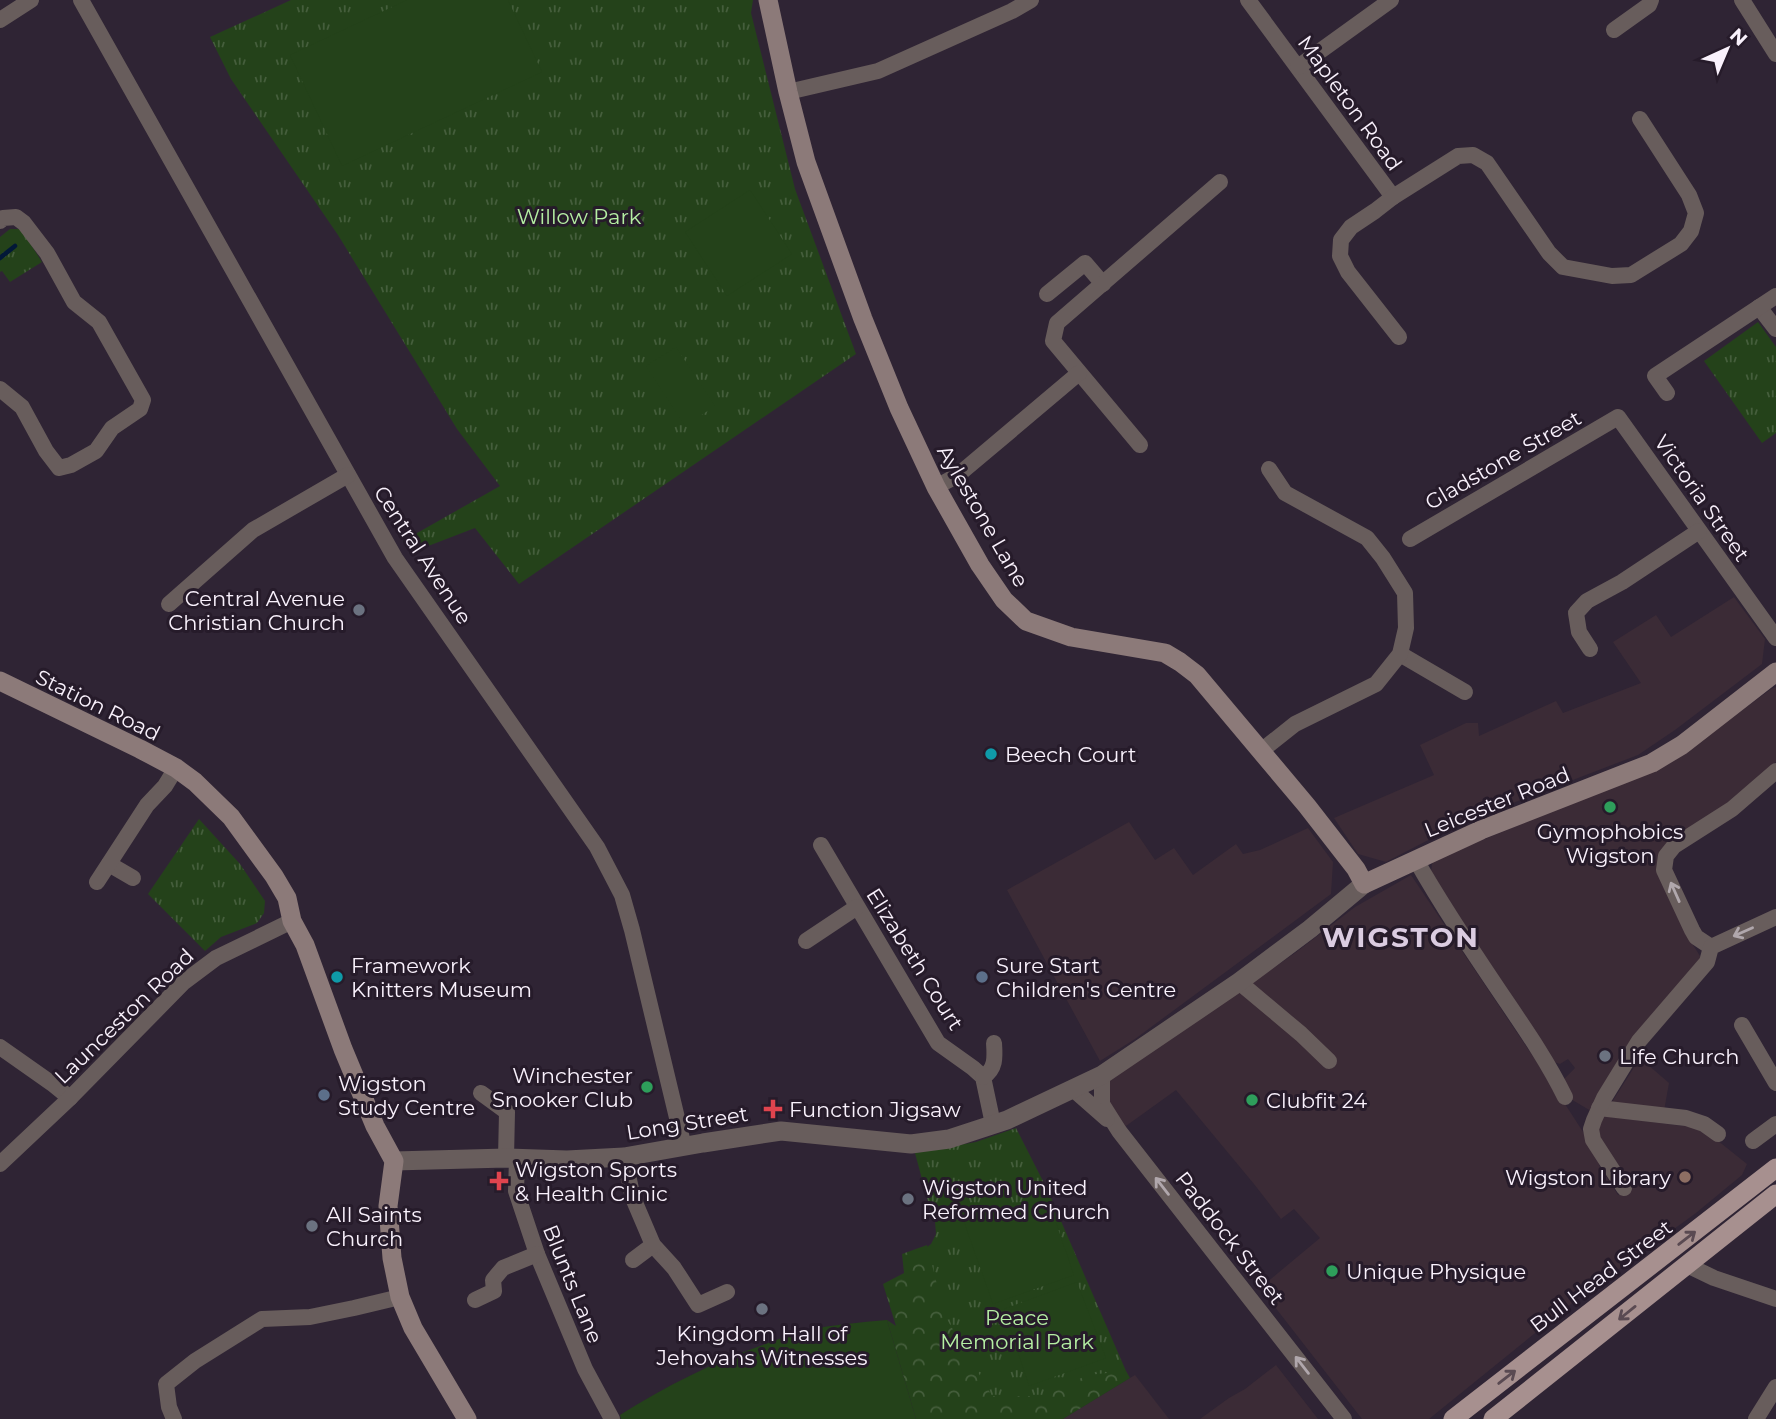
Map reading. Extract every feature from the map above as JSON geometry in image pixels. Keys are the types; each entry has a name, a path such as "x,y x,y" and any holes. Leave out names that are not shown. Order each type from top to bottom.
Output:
{"main road":[{"name":"Aylestone Lane","path":"768,0 806,162 898,408 936,487 1004,600 1026,621 1072,637 1165,653 1198,675 1356,869 1364,884"},
{"name":"Leicester Road","path":"1364,884 1481,830 1652,763 1682,745 1776,672"},
{"name":"Station Road","path":"0,681 176,768 195,782 231,817 287,898 292,921 305,946 359,1087 375,1126 394,1161"},
{"path":"394,1161 388,1206 392,1258 400,1297 413,1328 467,1419"},
{"name":"Bull Head Street","path":"1453,1419 1776,1168"},
{"name":"Bull Head Street","path":"1493,1419 1776,1194"}],"street":[{"path":"0,20 31,0"},
{"name":"Central Avenue","path":"81,0 395,558 597,847 622,895 684,1147"},
{"path":"789,92 878,71 1031,0"},
{"name":"Mapleton Road","path":"1248,0 1393,197"},
{"path":"1298,67 1391,0"},
{"path":"1614,30 1649,5 1651,0"},
{"path":"1742,0 1776,54"},
{"path":"1399,337 1348,272 1340,256 1341,240 1351,227 1458,156 1473,155 1488,163 1549,253 1563,267 1612,276 1631,275 1681,243 1691,231 1696,213 1689,195 1640,119"},
{"path":"1140,446 1054,341 1057,323 1220,182"},
{"path":"0,221 3,218 16,217 24,223 47,253 74,302 99,322 143,400 140,409 111,428 96,451 71,465 59,468 46,451 22,407 0,389"},
{"path":"1047,294 1085,263 1103,284"},
{"path":"1667,393 1655,376 1776,296"},
{"path":"1759,307 1776,329"},
{"path":"936,487 958,475 1079,373"},
{"name":"Victoria Street","path":"1618,417 1776,638"},
{"name":"Gladstone Street","path":"1410,539 1618,417"},
{"path":"1261,751 1294,724 1376,684 1400,654 1406,628 1405,593 1367,538 1285,493 1269,469"},
{"path":"169,604 253,530 348,475"},
{"path":"1590,649 1579,632 1576,613 1587,601 1622,582 1699,531"},
{"path":"1400,654 1465,692"},
{"path":"97,882 147,805 165,786 176,768"},
{"path":"1711,947 1696,937 1692,930 1664,870 1666,856 1674,846 1732,809 1776,771"},
{"name":"Elizabeth Court","path":"821,845 937,1043 983,1077"},
{"path":"1416,860 1463,938 1561,1071 1565,1097"},
{"path":"109,864 133,878"},
{"name":"Leicester Road","path":"1239,982 1364,884"},
{"path":"806,941 857,907"},
{"path":"1711,947 1776,918"},
{"name":"Launceston Road","path":"0,1164 202,967 292,921"},
{"path":"1624,1188 1593,1140 1598,1130 1599,1108 1639,1041 1707,962 1711,947"},
{"path":"1239,982 1329,1061"},
{"name":"Long Street","path":"394,1161 624,1157 781,1132 911,1144 948,1139 1039,1106 1102,1075 1239,982"},
{"path":"1742,1025 1776,1083"},
{"path":"993,1124 983,1077 991,1072 995,1061 994,1043"},
{"path":"0,1047 70,1098"},
{"name":"Paddock Street","path":"1102,1075 1102,1104 1119,1131 1344,1419"},
{"path":"1074,1090 1119,1131"},
{"name":"Blunts Lane","path":"481,1093 507,1112 516,1191 537,1254 585,1369 612,1419"},
{"path":"1599,1108 1686,1118 1703,1124 1718,1134"},
{"path":"1753,1141 1776,1124"},
{"path":"624,1157 633,1198 653,1245 674,1268 698,1304 727,1292"},
{"path":"634,1260 653,1245"},
{"path":"475,1300 494,1291 493,1280 503,1268 537,1254"},
{"path":"1687,1265 1714,1278 1776,1299"},
{"path":"174,1419 169,1407 166,1384 195,1361 262,1319 310,1317 400,1297"},
{"path":"1756,1419 1776,1387"}],"shaded area":[{"path":"1734,597 1765,639 1762,664 1638,755 1463,822 1386,862 1358,854 1334,818 1434,775 1420,745 1466,723 1478,723 1479,736 1556,701 1563,713 1641,683 1613,642 1656,615 1671,637"},
{"path":"1776,687 1776,762 1726,804 1662,849 1688,937 1700,956 1700,963 1591,1111 1569,1098 1564,1079 1575,1068 1568,1059 1560,1064 1554,1062 1431,873 1432,864 1434,860 1673,761"},
{"path":"1129,822 1155,860 1174,848 1193,875 1236,844 1243,854 1260,850 1308,828 1333,862 1331,894 1135,1039 1100,1061 1007,890"},
{"path":"1411,875 1598,1155 1599,1165 1618,1195 1628,1188 1597,1137 1602,1116 1692,1127 1707,1132 1747,1164 1742,1175 1696,1213 1576,1300 1429,1419 1362,1419 1260,1288 1320,1238 1294,1209 1281,1219 1176,1090 1119,1131 1102,1104 1102,1075 1117,1075 1295,953 1355,907"},
{"path":"1640,1058 1669,1083 1664,1111 1612,1102"},
{"path":"1276,1365 1318,1419 1200,1419 1245,1389"},
{"path":"1135,1375 1169,1419 1063,1419 1130,1378"}],"green space":[{"name":"Willow Park","path":"291,0 753,0 751,13 795,189 856,354 519,584 475,528 410,553 403,541 500,486 457,429 338,235 231,79 210,37"},
{"path":"407,0 508,0 542,72 342,166 290,55"},
{"path":"750,190 792,254 727,296 685,232"},
{"path":"10,229 21,229 42,262 10,282 2,271 0,272 0,237"},
{"path":"1758,322 1776,347 1776,433 1762,443 1704,361"},
{"path":"676,347 715,406 685,426 646,366"},
{"path":"199,819 240,864 265,901 264,913 257,923 221,937 205,951 148,894"},
{"name":"Peace Memorial Park","path":"1016,1128 1048,1191 1126,1371 1037,1419 952,1419 923,1250 931,1244 936,1234 935,1221 915,1153 976,1142"},
{"path":"1046,1194 1074,1275 993,1304 964,1222"},
{"path":"927,1245 945,1316 992,1396 1042,1396 1088,1375 1126,1371 1130,1378 1063,1419 916,1419 887,1320 896,1326 883,1284 904,1273 902,1254"},
{"path":"1077,1282 1106,1358 1029,1386 1004,1309"},
{"path":"887,1320 916,1419 621,1419 620,1415 674,1383 751,1349 807,1330"}],"waterway":[{"path":"0,258 15,246"}],"place":[{"name":"Central Avenue Christian Church","path":"359,610"},
{"name":"Beech Court","path":"991,754"},
{"name":"Gymophobics Wigston","path":"1610,807"},
{"name":"Framework Knitters Museum","path":"337,977"},
{"name":"Sure Start Children's Centre","path":"982,977"},
{"name":"Life Church","path":"1605,1056"},
{"name":"Winchester Snooker Club","path":"647,1087"},
{"name":"Wigston Study Centre","path":"324,1095"},
{"name":"Clubfit 24","path":"1252,1100"},
{"name":"Function Jigsaw","path":"773,1109"},
{"name":"Wigston Library","path":"1685,1177"},
{"name":"Wigston Sports & Health Clinic","path":"499,1181"},
{"name":"Wigston United Reformed Church","path":"908,1199"},
{"name":"All Saints Church","path":"312,1226"},
{"name":"Unique Physique","path":"1332,1271"},
{"name":"Kingdom Hall of Jehovahs Witnesses","path":"762,1309"}],"district":[{"name":"WIGSTON","path":"1401,937"}]}
